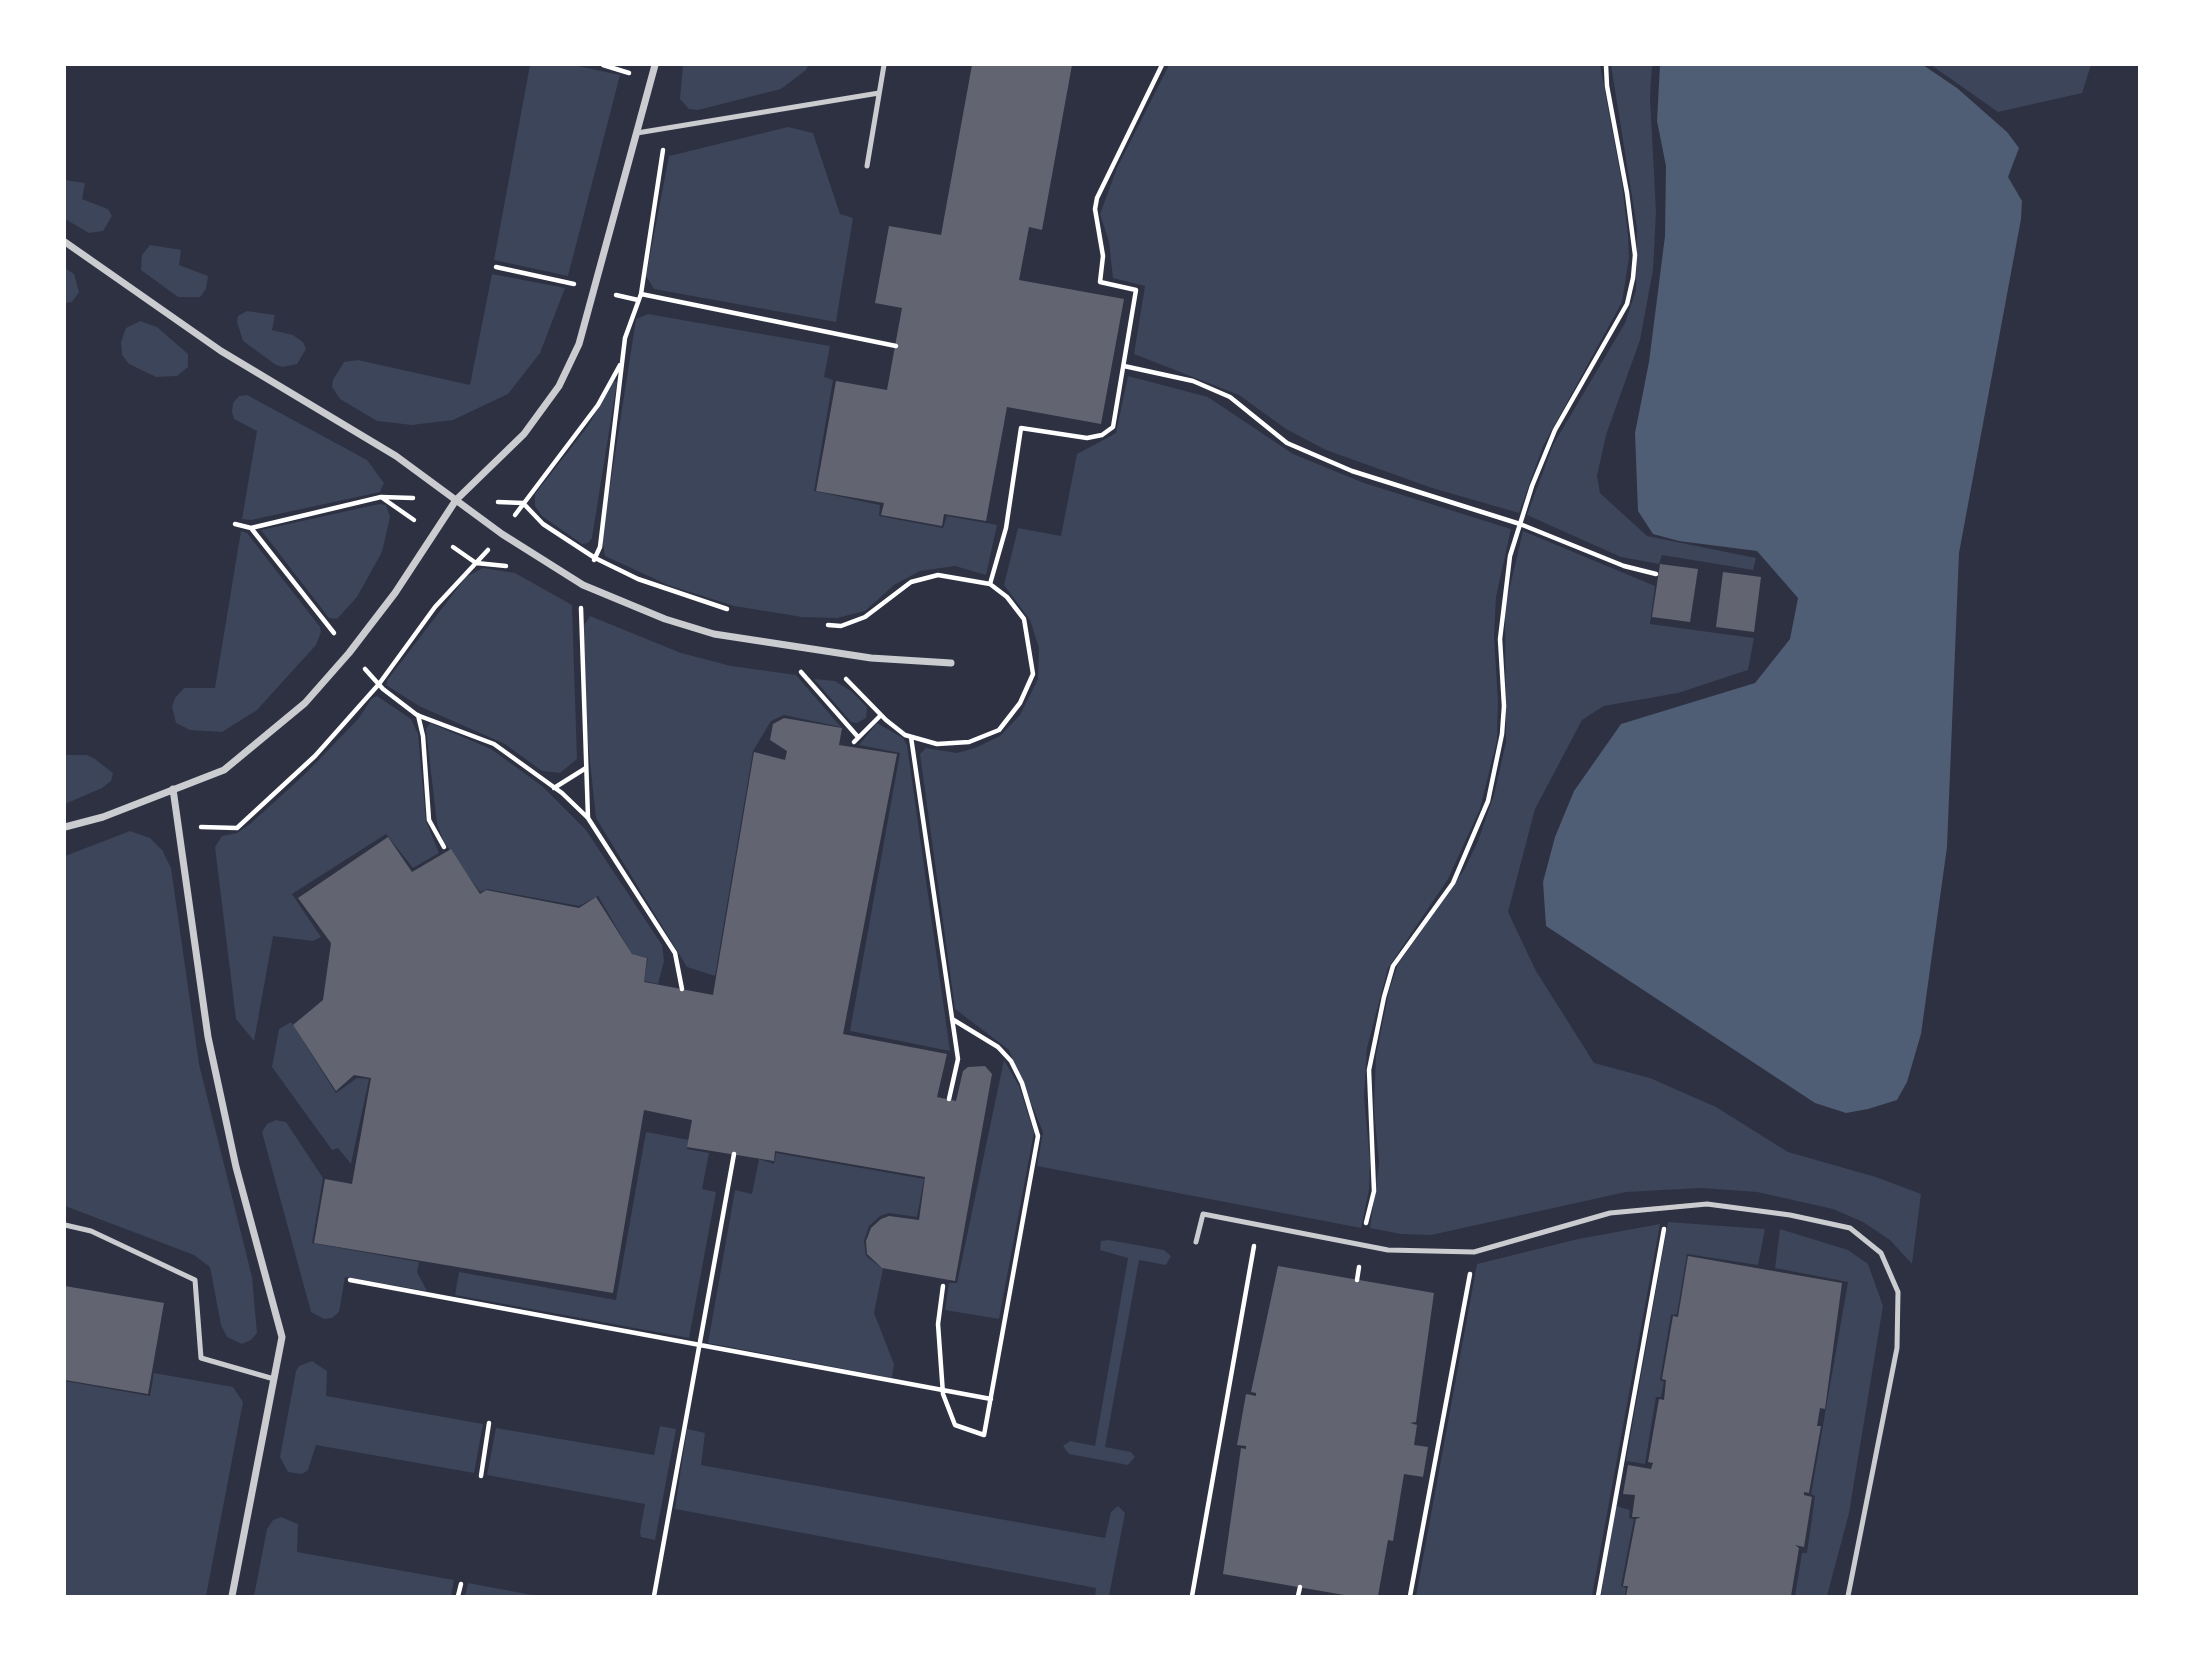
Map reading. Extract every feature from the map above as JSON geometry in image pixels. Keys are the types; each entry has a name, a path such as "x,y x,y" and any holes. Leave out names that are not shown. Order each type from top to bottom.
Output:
{"street":[{"path":"65,827 103,817 224,771 305,703 349,653 394,593 456,500 524,433 559,386 579,344 655,65"},
{"path":"65,242 221,351 396,456 502,534 583,585 665,619 714,634 871,658 951,663"},
{"path":"173,789 208,1037 236,1167 282,1338 232,1596"}],"lane":[{"path":"867,166 884,65"},
{"path":"637,133 879,93"},
{"path":"1196,1242 1203,1214 1388,1250 1474,1252 1610,1213 1707,1204 1790,1215 1850,1228 1881,1253 1898,1292 1897,1348 1848,1596"},
{"path":"65,1225 91,1231 195,1280 201,1358 274,1379"}],"path":[{"path":"990,584 1006,528 1021,428 1087,438 1102,435 1113,427 1136,290 1100,282 1103,256 1096,209 1097,198 1162,65"},
{"path":"1357,1280 1374,1191 1369,1070 1384,997 1393,966 1453,883 1488,801 1503,720 1500,639 1504,590 1520,524 1555,430 1627,304 1633,278 1635,255 1627,192 1607,86 1606,65"},
{"path":"588,818 580,621 583,585 600,547 625,338 639,297 667,128"},
{"path":"496,267 596,289 896,346"},
{"path":"1124,366 1193,381 1230,397 1287,443 1352,471 1520,524 1613,562 1656,574"},
{"path":"235,524 251,527 381,497 523,503"},
{"path":"251,527 349,653 383,689 417,715 494,744 554,788 588,818 675,953 682,989"},
{"path":"800,671 856,739 881,715"},
{"path":"417,715 423,736 429,820 444,847"},
{"path":"911,737 958,1059 949,1099"},
{"path":"554,788 586,768"},
{"path":"943,1286 937,1324 948,1414 955,1425 984,1435 1038,1136 1022,1083 1011,1061 998,1047 952,1019"},
{"path":"654,1596 734,1154"},
{"path":"1598,1596 1660,1242 1669,1208"},
{"path":"1192,1596 1255,1243"},
{"path":"1410,1596 1474,1252"},
{"path":"349,1280 990,1399"},
{"path":"481,1476 489,1423"},
{"path":"458,1596 461,1584"},
{"path":"1298,1596 1300,1587"}],"shaded area":[{"path":"530,65 573,65 620,75 568,276 494,260"},
{"path":"683,65 808,65 806,70 781,89 698,110 689,109 680,99"},
{"path":"1169,65 1600,65 1622,183 1628,235 1629,258 1622,302 1543,446 1519,513 1432,488 1326,450 1286,429 1239,395 1134,354 1145,286 1113,278 1109,242 1100,214 1117,168"},
{"path":"1611,65 1652,65 1650,97 1656,212 1653,270 1640,340 1606,435 1597,476 1600,493 1647,536 1756,558 1753,570 1662,555 1659,564 1621,557 1527,515 1553,445 1625,323 1636,290 1637,228"},
{"path":"1660,65 1923,65 1957,88 2007,132 2019,148 2008,177 2022,201 2021,219 1959,553 1947,847 1921,1034 1907,1082 1897,1100 1868,1109 1846,1113 1815,1103 1546,926 1543,882 1555,837 1574,791 1621,724 1755,683 1790,639 1798,598 1757,551 1679,541 1653,534 1638,511 1635,433 1649,362 1665,236 1666,166 1657,121"},
{"path":"1931,65 2091,65 2082,93 1998,112"},
{"path":"788,127 813,133 840,214 853,218 836,322 654,289 646,276 669,156"},
{"path":"65,180 85,183 82,199 108,209 112,216 103,231 89,233 65,219"},
{"path":"150,245 181,250 179,265 208,276 206,289 200,297 178,297 141,270 142,255"},
{"path":"65,268 74,274 79,292 72,302 65,303"},
{"path":"492,274 565,288 540,353 508,394 453,420 412,425 377,421 340,399 332,387 333,380 344,362 358,360 470,385"},
{"path":"247,311 275,315 272,330 293,335 303,342 306,349 297,364 283,367 276,365 243,341 237,322 238,316"},
{"path":"648,314 830,346 824,377 833,380 814,491 880,505 879,516 943,528 947,516 997,525 986,575 955,566 920,571 894,585 865,611 837,618 802,617 734,606 668,585 605,556 602,538 636,319"},
{"path":"140,321 157,327 188,354 188,367 177,376 156,377 129,364 122,355 121,342 126,328"},
{"path":"1128,376 1208,397 1293,454 1364,483 1511,529 1496,597 1494,638 1498,700 1497,740 1480,809 1448,879 1388,968 1367,1048 1364,1097 1370,1161 1369,1190 1361,1228 1037,1166 1043,1132 1009,1050 955,1009 920,754 926,748 957,753 975,748 1000,736 1020,715 1038,679 1039,648 1030,620 1004,585 1018,528 1061,536 1077,454 1116,433"},
{"path":"613,381 617,382 592,538 588,543 582,544 542,516 535,506 535,494 588,426"},
{"path":"247,395 367,460 384,483 380,492 251,520 242,519 257,431 234,419 232,412 233,403 239,396"},
{"path":"379,504 386,505 390,517 382,552 357,597 337,619 329,618 261,530"},
{"path":"241,531 247,533 320,627 321,632 316,645 257,710 222,732 190,730 176,723 172,707 175,698 184,688 215,688"},
{"path":"1523,531 1655,586 1650,624 1754,638 1748,670 1678,693 1604,706 1582,720 1535,809 1508,912 1536,971 1594,1063 1650,1078 1716,1107 1788,1152 1876,1177 1921,1194 1912,1264 1890,1240 1863,1222 1833,1209 1757,1192 1701,1188 1626,1192 1431,1235 1401,1234 1370,1228 1379,1163 1374,1109 1376,1055 1389,991 1398,964 1464,870 1478,841 1494,795 1506,742 1505,608"},
{"path":"483,568 515,573 572,605 577,759 560,773 542,771 505,744 419,706 386,685 466,577"},
{"path":"590,616 681,653 731,666 796,675 841,727 784,715 771,721 753,751 715,976 687,967 596,818 588,743 583,627"},
{"path":"814,679 835,681 851,691 867,707 866,718 857,723 851,722"},
{"path":"377,696 411,719 418,734 426,821 439,853 413,868 386,834 292,894 321,937 313,941 273,936 254,1041 236,1019 215,847 222,836 237,833 250,824 304,775 359,718 371,699"},
{"path":"430,723 491,749 542,786 586,830 662,945 664,961 658,984 644,981 648,958 632,954 598,896 579,906 487,889 480,892 444,842 437,824 426,729"},
{"path":"877,723 903,738 907,745 950,1051 850,1031 900,753 859,745"},
{"path":"65,755 87,755 95,759 113,773 111,781 102,788 65,804"},
{"path":"130,831 150,838 162,850 171,868 199,1064 252,1277 257,1333 242,1344 227,1337 221,1325 210,1267 194,1255 65,1206 65,856"},
{"path":"291,1022 336,1093 357,1078 369,1079 351,1164 338,1148 332,1150 272,1067 279,1029"},
{"path":"1004,1060 1019,1086 1034,1132 999,1319 945,1310 949,1283 957,1283"},
{"path":"276,1120 286,1122 323,1178 312,1243 419,1262 417,1272 427,1291 345,1277 339,1312 332,1318 324,1319 311,1312 262,1132 267,1124"},
{"path":"646,1132 689,1140 687,1149 709,1153 702,1189 716,1192 689,1338 455,1295 459,1272 616,1300"},
{"path":"776,1153 924,1179 917,1217 889,1213 880,1216 869,1226 864,1241 866,1256 883,1269 874,1313 894,1364 892,1378 708,1343 735,1190 752,1194 759,1159 774,1164"},
{"path":"1668,1222 1765,1229 1758,1265 1687,1254 1677,1314 1671,1315 1660,1380 1664,1382 1661,1397 1656,1397 1645,1464 1626,1461"},
{"path":"1660,1224 1592,1596 1416,1596 1477,1264 1578,1239"},
{"path":"1780,1229 1848,1250 1868,1264 1883,1306 1849,1513 1827,1596 1795,1596 1802,1553 1807,1553 1815,1496 1811,1494 1848,1282 1775,1268"},
{"path":"1109,1240 1164,1250 1171,1256 1166,1265 1139,1260 1105,1447 1131,1452 1135,1457 1128,1465 1069,1454 1063,1446 1070,1441 1095,1446 1128,1258 1100,1250 1101,1241"},
{"path":"312,1361 327,1371 326,1396 483,1424 474,1473 316,1445 308,1470 302,1474 288,1472 280,1457 296,1371 299,1366"},
{"path":"154,1373 233,1387 243,1402 206,1596 65,1596 65,1381 150,1396"},
{"path":"660,1426 676,1429 655,1540 641,1537 645,1504 487,1475 496,1428 654,1455"},
{"path":"687,1429 705,1433 701,1465 1105,1538 1111,1512 1118,1506 1125,1513 1109,1596 1095,1596 1096,1588 675,1509"},
{"path":"1616,1506 1630,1510 1629,1518 1634,1519 1621,1586 1626,1588 1625,1596 1601,1596"},
{"path":"281,1517 298,1524 297,1552 454,1580 451,1596 254,1596 267,1529 273,1520"},
{"path":"468,1583 537,1596 465,1596"}],"building":[{"path":"972,65 1072,65 1042,230 1029,227 1019,280 1124,299 1101,424 1007,407 986,521 944,514 942,526 881,515 884,503 816,491 836,381 887,390 902,308 875,303 889,226 941,235"},
{"path":"1660,564 1698,569 1690,622 1652,617"},
{"path":"1723,572 1761,577 1754,632 1716,627"},
{"path":"784,718 842,728 839,745 897,754 843,1034 947,1054 937,1097 956,1101 963,1071 968,1067 985,1066 992,1074 955,1281 882,1268 867,1254 866,1241 871,1228 881,1219 889,1216 919,1220 925,1177 775,1151 774,1161 687,1147 692,1120 644,1110 613,1293 314,1243 325,1179 352,1184 371,1078 354,1075 336,1091 293,1025 323,1000 331,943 298,898 388,837 412,872 451,849 480,894 486,890 579,908 596,897 632,954 647,958 644,982 713,995 754,752 785,760 787,751 770,740 773,724"},
{"path":"1688,1256 1842,1283 1825,1409 1820,1408 1817,1426 1821,1426 1809,1493 1804,1492 1804,1495 1812,1497 1804,1547 1795,1545 1799,1548 1791,1596 1626,1596 1628,1586 1623,1586 1636,1519 1641,1517 1632,1517 1635,1495 1623,1494 1628,1465 1651,1469 1653,1463 1648,1462 1659,1399 1664,1400 1666,1380 1662,1379 1673,1316 1678,1317"},
{"path":"1278,1266 1434,1293 1416,1422 1410,1423 1417,1425 1414,1445 1428,1447 1423,1477 1404,1474 1393,1541 1388,1540 1378,1596 1350,1596 1223,1574 1241,1448 1246,1449 1246,1446 1237,1445 1246,1394 1256,1396 1256,1393 1251,1392"},
{"path":"65,1286 164,1303 148,1394 65,1380"}]}
